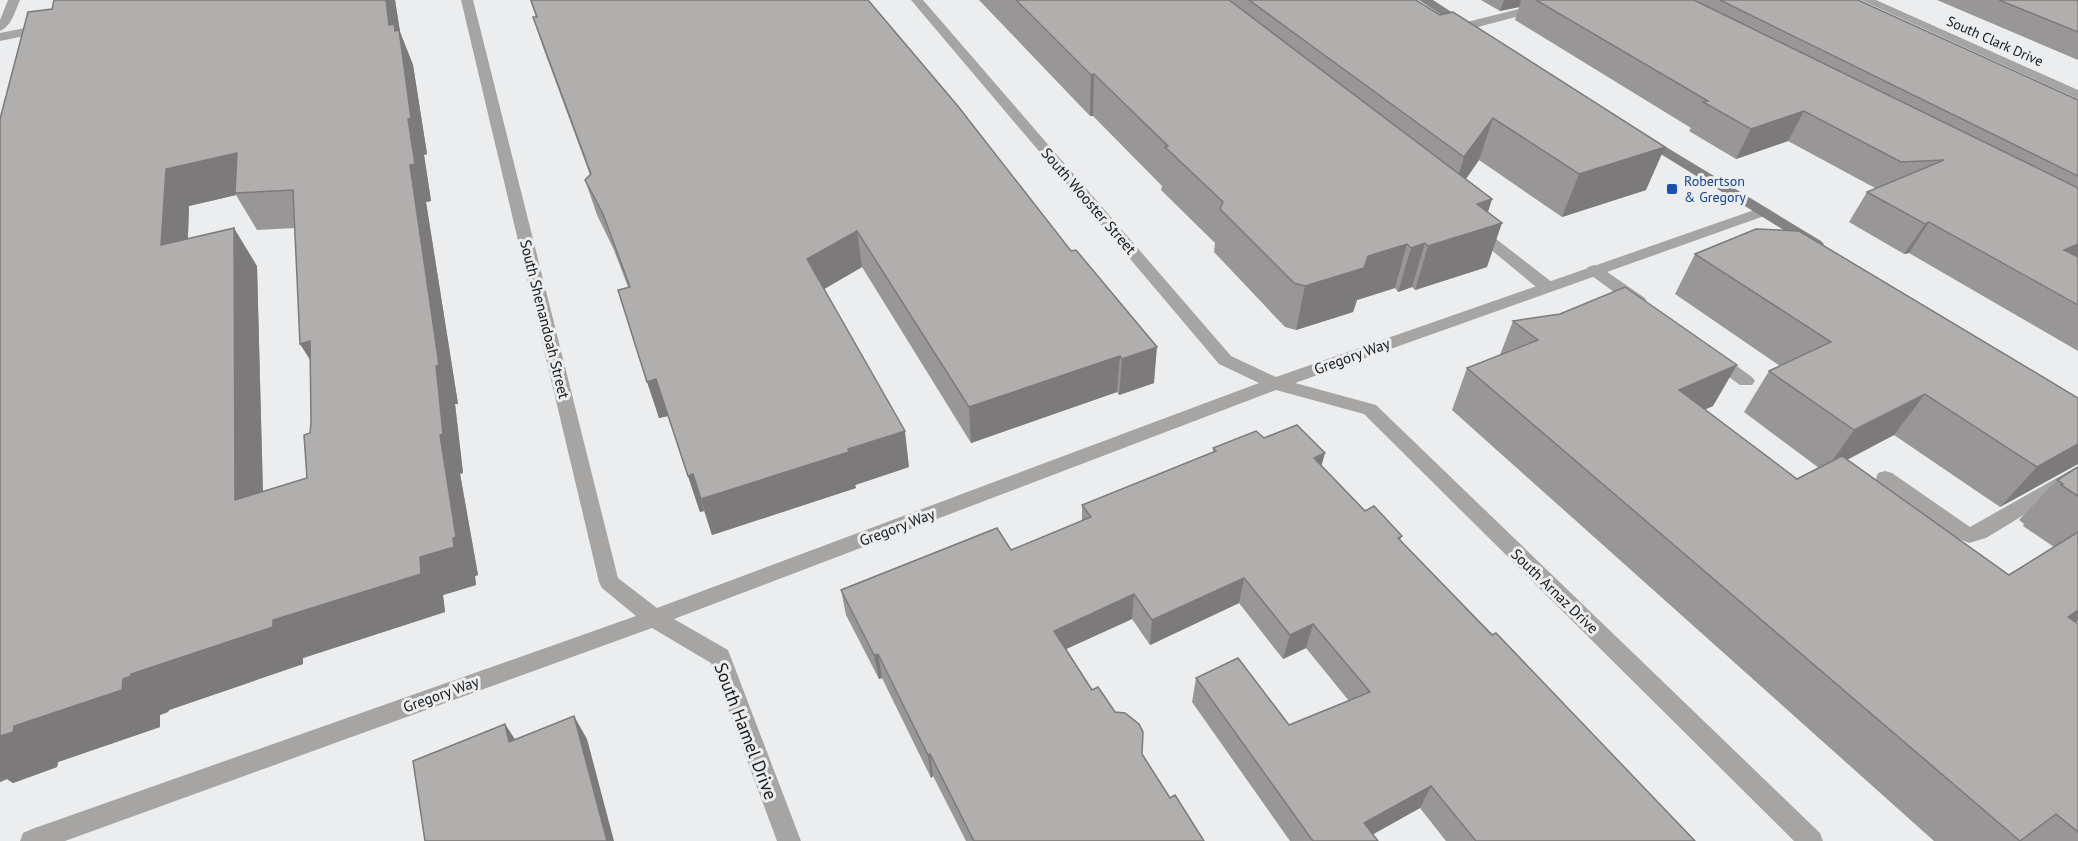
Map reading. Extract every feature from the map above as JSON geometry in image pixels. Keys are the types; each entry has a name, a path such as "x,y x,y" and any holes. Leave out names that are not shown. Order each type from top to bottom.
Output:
{"main road":[{"path":"1425,0 1487,39"},
{"path":"1629,128 1762,212 1831,252"}],"street":[{"path":"0,27 6,20 14,0"},
{"name":"South Shenandoah Street","path":"467,0 609,582 654,618"},
{"name":"South Wooster Street","path":"917,0 1225,360 1275,384"},
{"path":"1467,26 1568,0"},
{"name":"South Clark Drive","path":"1867,0 2078,95"},
{"path":"0,37 58,26"},
{"name":"Gregory Way","path":"32,841 654,618 1275,384 1762,212"},
{"path":"1465,222 1546,287"},
{"path":"1594,270 1652,311"},
{"path":"1699,346 1746,381"},
{"name":"South Arnaz Drive","path":"1275,384 1370,409 1810,841"},
{"path":"1885,478 1956,530 1969,535 1979,533 2078,473"},
{"name":"South Hamel Drive","path":"654,618 720,657 789,841"}],"building":[{"path":"54,0 386,0 389,25 394,24 395,31 399,30 411,118 408,119 415,164 410,165 439,365 436,366 443,434 440,435 456,537 453,538 454,547 420,557 421,574 273,620 273,627 131,674 123,679 122,690 14,726 13,732 0,736 0,119 28,12 52,9","holes":["237,153 235,193 293,190 300,344 310,341 311,422 310,433 304,435 307,478 235,500 234,228 161,245 166,169"]},
{"path":"531,0 868,0 957,105 1071,251 1076,250 1157,347 1122,359 1120,356 969,407 857,231 807,259 905,431 848,449 849,452 701,499 693,474 688,476 656,379 647,382 618,290 630,287 603,214 585,180 591,174 533,17 537,17"},
{"path":"1016,0 1229,0 1492,199 1477,204 1502,223 1428,246 1425,243 1411,248 1407,244 1368,256 1364,268 1305,286 1294,283 1220,209 1223,202 1165,147 1168,146 1094,74 1091,75"},
{"path":"1249,0 1416,0 1440,15 1453,12 1665,147 1579,174 1493,118 1464,157"},
{"path":"1536,0 1694,0 2078,188 2078,244 2064,250 2078,257 2078,305 1929,222 1925,224 1867,192 1944,160 1901,162 1804,111 1751,129 1703,102 1708,101"},
{"path":"1720,0 1858,0 2078,100 2078,176"},
{"path":"1999,0 2078,0 2078,32"},
{"path":"1756,229 1799,231 2078,398 2078,444 2037,467 1925,394 1854,430 1769,371 1831,342 1695,254"},
{"path":"1625,287 1737,365 1679,390 1797,479 1842,456 2009,575 2078,532 2078,610 2068,617 2078,624 2078,832 2056,814 2020,841 1467,368 1538,340 1513,321 1560,314"},
{"path":"1297,425 1325,453 1314,458 1365,511 1374,506 1402,536 1398,538 1492,635 1496,633 1695,841 1476,841 1431,786 1364,823 1378,841 1313,841 1196,678 1238,658 1289,725 1370,692 1313,624 1290,635 1244,578 1152,620 1134,594 1054,631 1092,690 1098,687 1115,712 1125,713 1139,724 1143,732 1142,754 1170,798 1175,795 1204,841 974,841 878,654 874,655 841,590 997,528 1011,550 1091,517 1082,505 1216,451 1213,448 1256,431 1264,438"},
{"path":"2078,467 2078,496 2057,480"},
{"path":"574,716 607,841 425,841 413,761 505,724 509,742"}],"place":[{"name":"Robertson & Gregory","path":"1672,189"}]}
